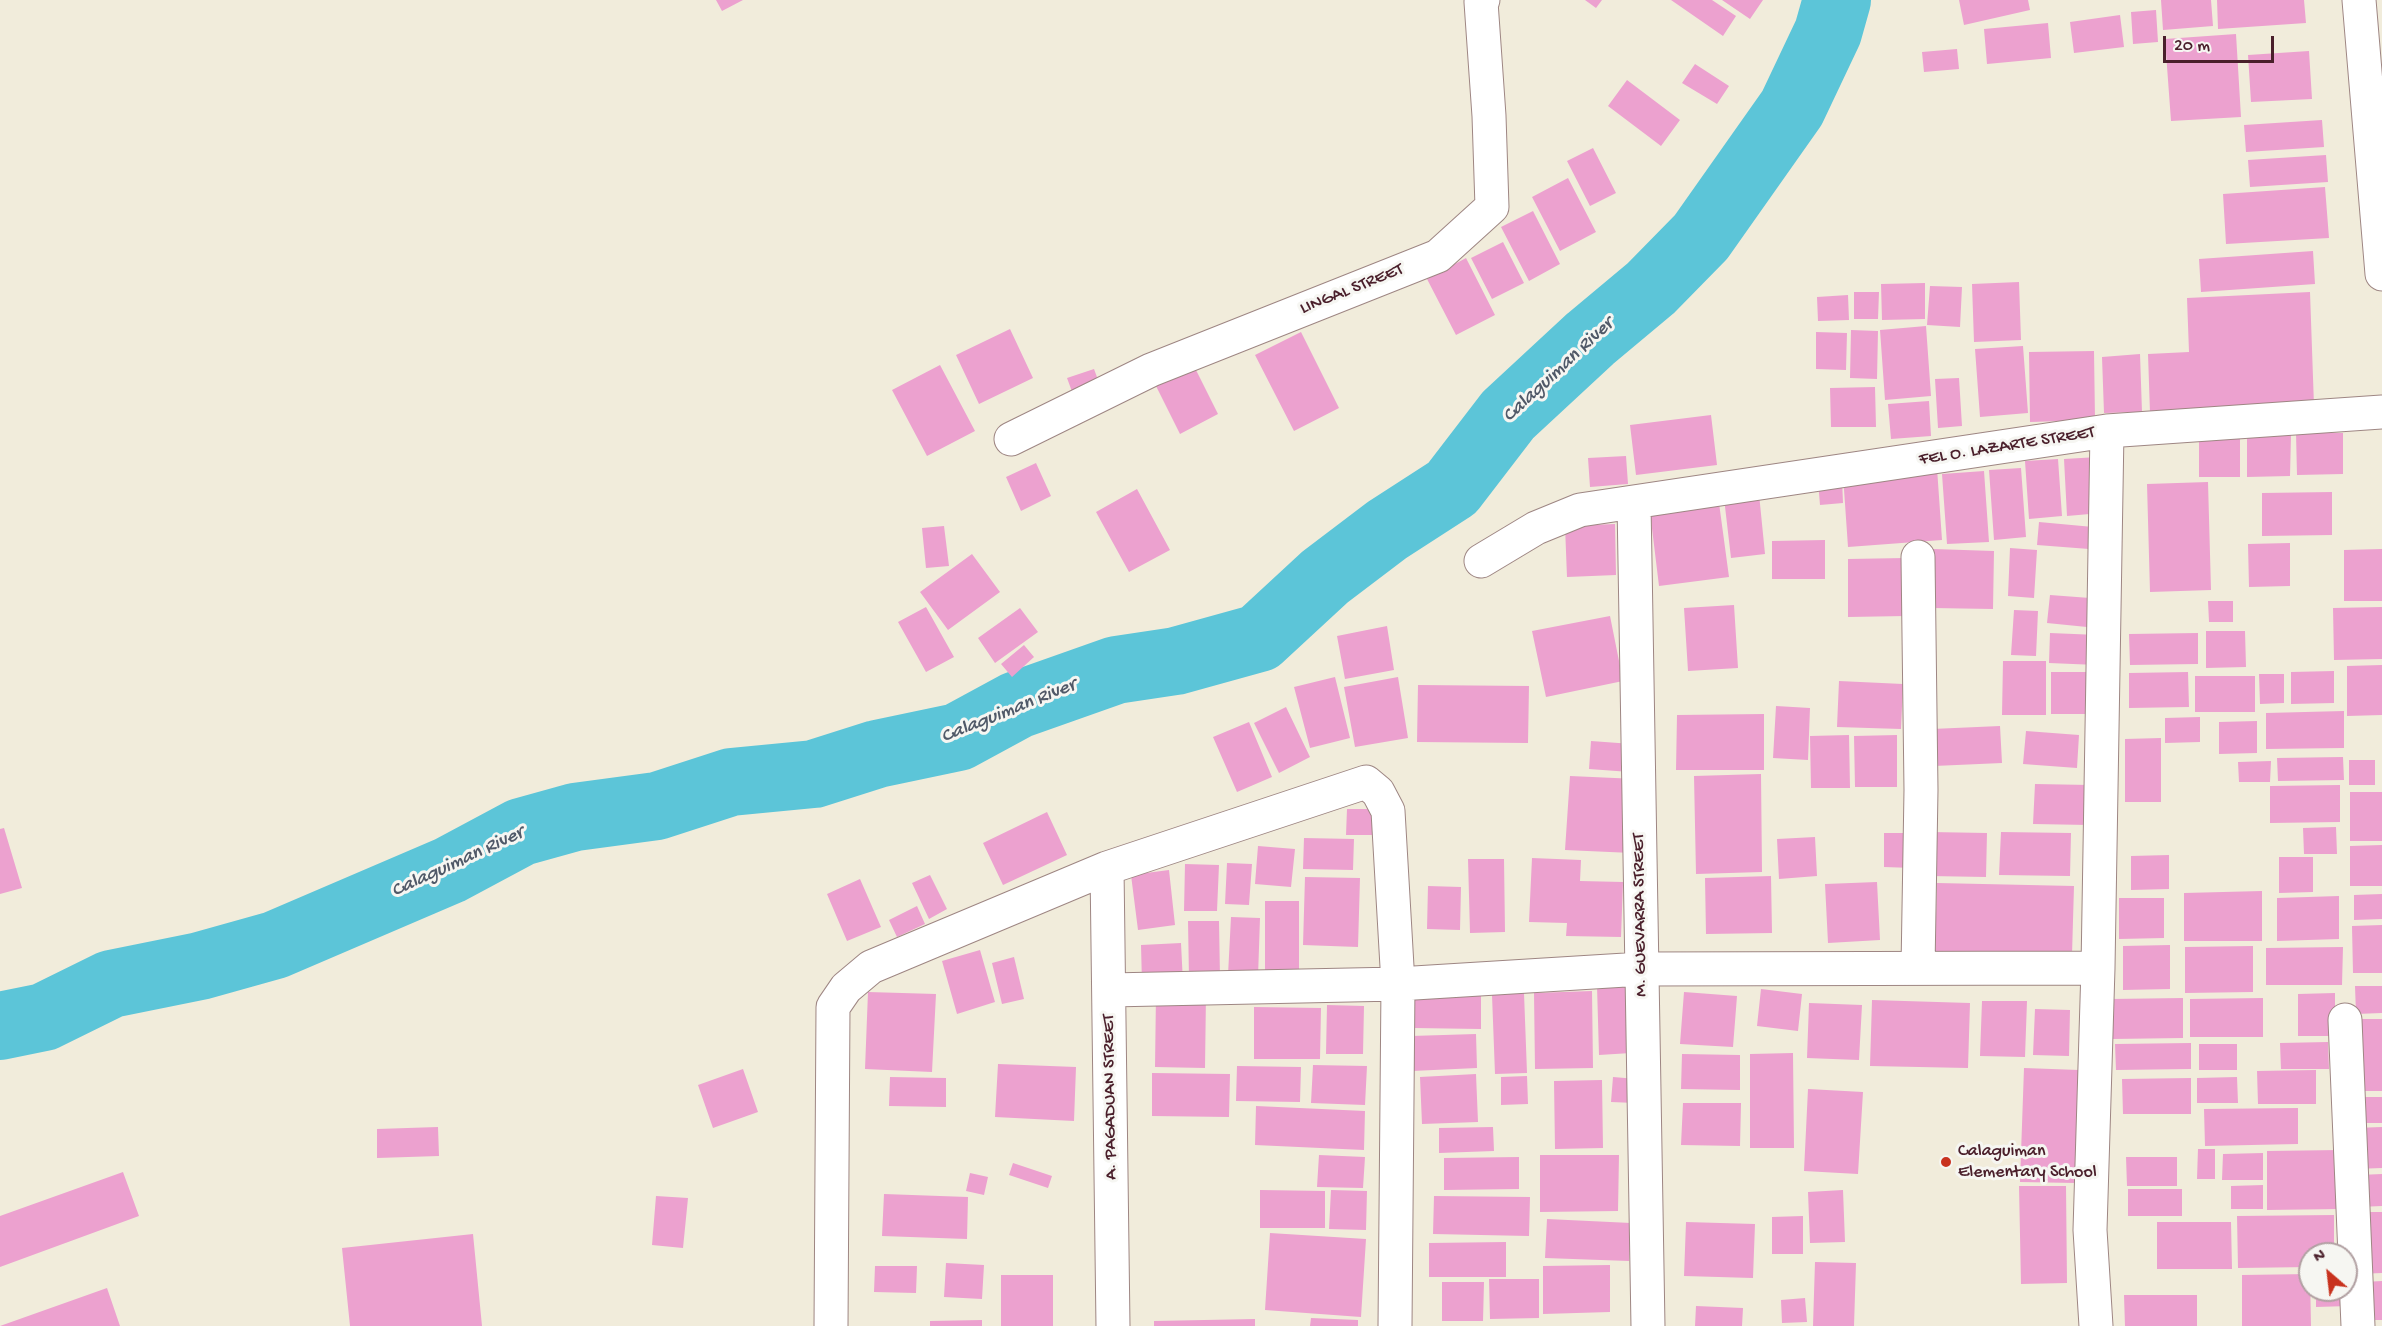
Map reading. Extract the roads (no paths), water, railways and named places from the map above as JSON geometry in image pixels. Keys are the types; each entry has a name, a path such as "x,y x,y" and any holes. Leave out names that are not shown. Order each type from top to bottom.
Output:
{"street":[{"name":"LINGAL STREET","path":"1011,440 1151,370 1438,256 1492,207 1489,116 1481,2 1483,0"},
{"path":"2359,0 2382,274"},
{"name":"FEL O. LAZARTE STREET","path":"1482,561 1536,528 1580,510 2107,431 2382,412"},
{"path":"2096,1326 2090,1230 2098,968 2107,431"},
{"name":"M. GUEVARRA STREET","path":"1634,503 1648,1326"},
{"path":"1918,557 1922,790 1918,968"},
{"path":"831,1326 833,1007 846,988 871,968 1107,868 1366,782 1378,792 1388,812 1398,984 1395,1326"},
{"name":"A. PAGADUAN STREET","path":"1107,868 1113,1326"},
{"path":"1110,990 1398,984 1642,969 2098,968"},
{"path":"2345,1020 2358,1326"}],"waterway":[{"name":"Calaguiman River","path":"0,1026 44,1017 111,984 200,966 275,945 450,870 521,832 575,817 657,806 731,782 814,774 877,754 958,737 1017,705 1116,670 1176,661 1259,638 1325,577 1387,530 1452,488 1508,415 1590,339 1651,288 1701,237 1792,108 1828,32 1837,0"}],"place":[{"name":"Calaguiman Elementary School","path":"1946,1162"}]}
